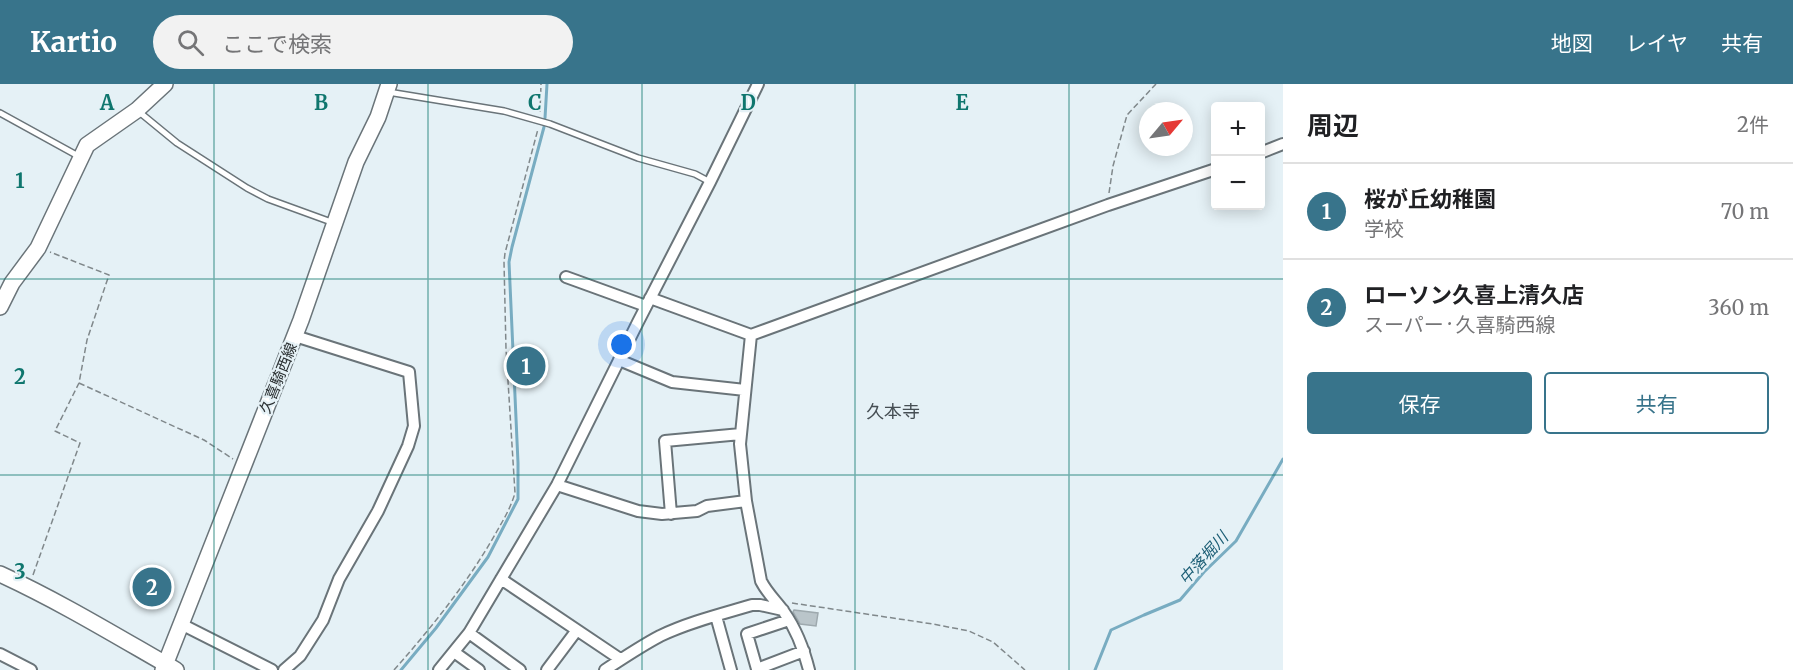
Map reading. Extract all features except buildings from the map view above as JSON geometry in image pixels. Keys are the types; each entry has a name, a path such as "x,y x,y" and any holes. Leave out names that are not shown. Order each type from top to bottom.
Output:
{"main road":[{"path":"0,307 12,283 38,248 87,146 137,110 165,84"},
{"name":"久喜騎西線","path":"168,668 181,624 295,336 356,162 378,117 387,88"},
{"path":"0,574 102,627 168,668"}],"street":[{"path":"439,670 469,633 557,485 758,84"},
{"path":"1265,151 1283,144"},
{"path":"566,277 751,335 1211,170"},
{"path":"751,335 740,444 746,501 761,581 766,592 789,620 804,651 809,670"},
{"path":"284,670 300,656 323,620 339,579 378,511 408,446 414,426 409,372 295,336"},
{"path":"619,360 672,382 745,390"},
{"path":"671,514 665,441 741,434"},
{"path":"557,485 638,511 662,514 697,511 707,506 746,501"},
{"path":"501,579 620,659"},
{"path":"605,670 661,636 716,616 760,605 783,610"},
{"path":"716,616 731,670"},
{"path":"789,620 747,634 757,669 804,651"},
{"path":"181,624 272,670"},
{"path":"547,670 577,630"},
{"path":"469,633 520,670"},
{"path":"454,652 479,670"},
{"path":"0,654 29,670"}],"lane":[{"path":"387,88 504,111 539,121 638,158 695,174 710,182"},
{"path":"137,110 177,143 248,188 268,199 336,223"},
{"path":"0,113 81,158"}],"path":[{"path":"394,670 459,590 484,554 510,508 515,493 506,349 504,262 539,121 541,84"},
{"path":"1108,206 1113,166 1127,116 1156,84"},
{"path":"28,587 80,443 55,431 79,383 87,340 109,275 38,248"},
{"path":"79,383 204,440 243,466"},
{"path":"774,600 969,631 993,642 1024,670"}],"waterway":[{"path":"545,118 547,84"},
{"path":"401,670 436,628 488,557 518,499 509,262 544,127"},
{"name":"中落堀川","path":"1095,670 1111,630 1180,600 1204,572 1236,541 1283,459"}],"place":[{"name":"桜が丘幼稚園","path":"526,366"},
{"name":"ローソン久喜上清久店","path":"152,587"}],"district":[{"name":"久本寺","path":"893,411"}]}
